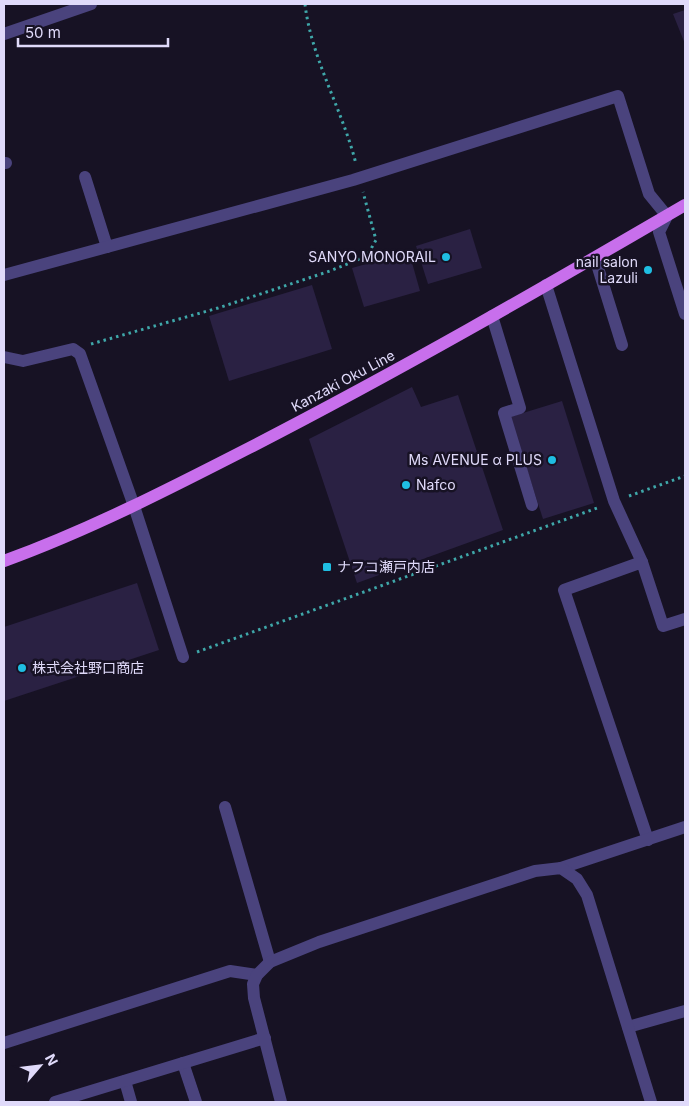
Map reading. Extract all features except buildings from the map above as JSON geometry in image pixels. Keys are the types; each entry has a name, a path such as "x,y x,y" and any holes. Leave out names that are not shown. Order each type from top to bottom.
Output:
{"main road":[{"name":"Kanzaki Oku Line","path":"4,560 134,506 334,404 595,258 685,205"}],"street":[{"path":"4,34 90,4"},
{"path":"4,275 359,178 618,96 649,194 667,216 659,232 685,314"},
{"path":"85,177 107,247"},
{"path":"595,258 622,346"},
{"path":"546,285 614,501 642,562 663,626 685,619"},
{"path":"492,316 520,408 504,413 532,505"},
{"path":"4,357 23,361 73,349 80,354 134,506 183,657"},
{"path":"642,562 564,590 648,840"},
{"path":"225,807 270,962"},
{"path":"281,1102 254,998 253,984 257,975 270,962 319,942 535,871 561,868 685,827"},
{"path":"561,868 577,879 587,895 652,1102"},
{"path":"4,1043 230,971 257,975"},
{"path":"628,1027 685,1011"},
{"path":"55,1102 265,1038"},
{"path":"184,1063 196,1102"},
{"path":"125,1081 131,1102"}],"path":[{"path":"73,349 218,308 330,272 367,256 376,240 348,133 313,39 305,4"},
{"path":"183,657 685,476"}],"place":[{"name":"SANYO MONORAIL","path":"446,257"},
{"name":"nail salon Lazuli","path":"648,270"},
{"name":"Ms AVENUE α PLUS","path":"552,460"},
{"name":"Nafco","path":"406,485"},
{"name":"ナフコ瀬戸内店","path":"327,567"},
{"name":"株式会社野口商店","path":"22,668"}]}
